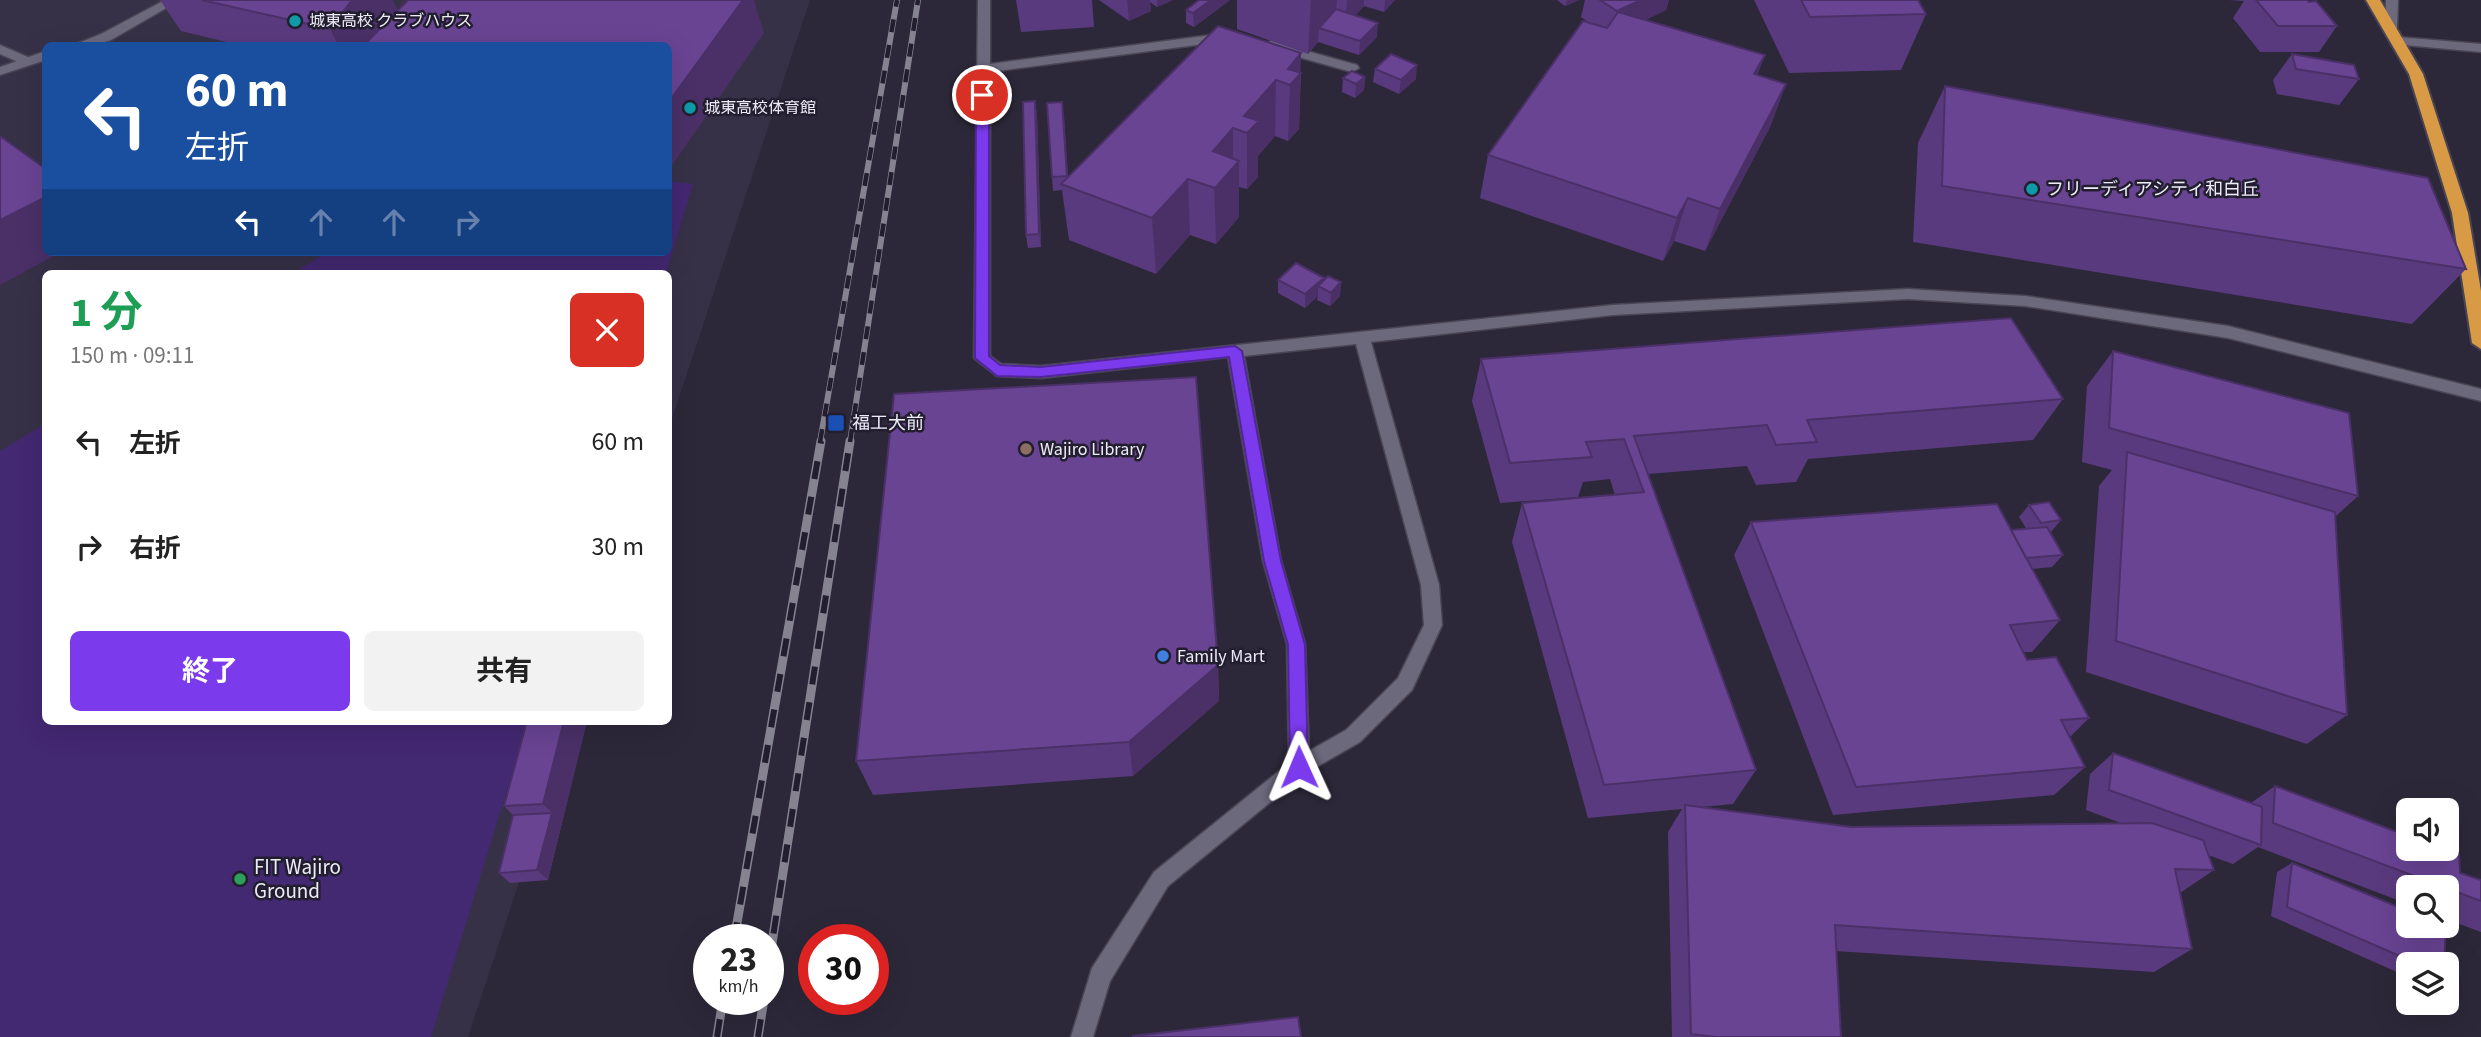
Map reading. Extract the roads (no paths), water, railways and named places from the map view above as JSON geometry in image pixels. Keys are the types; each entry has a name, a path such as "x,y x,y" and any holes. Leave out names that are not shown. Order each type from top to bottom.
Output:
{"highway":[{"path":"2373,0 2416,75 2460,213 2481,343"}],"street":[{"path":"89,42 106,37 174,0"},
{"path":"984,0 982,358 997,370 1041,372 1613,310 1908,294 2025,301 2228,332 2481,395"},
{"path":"2392,0 2395,35 2481,48"},
{"path":"983,69 1246,37 1352,68"},
{"path":"0,49 26,61"},
{"path":"0,71 42,56"},
{"path":"1082,1037 1100,976 1161,879 1299,767 1353,736 1405,684 1433,625 1430,585 1362,337"},
{"path":"1235,351 1272,561 1296,645 1299,767"}],"railway":[{"path":"820,442 897,0"},
{"path":"850,442 918,0"},
{"path":"737,924 821,441"},
{"path":"775,924 850,441"},
{"path":"717,1037 720,1015"},
{"path":"758,1037 761,1015"}],"place":[{"name":"城東高校 クラブハウス","path":"295,21"},
{"name":"城東高校体育館","path":"690,108"},
{"name":"フリーディアシティ和白丘","path":"2032,189"},
{"name":"福工大前","path":"836,423"},
{"name":"Wajiro Library","path":"1026,449"},
{"name":"Family Mart","path":"1163,656"},
{"name":"FIT Wajiro Ground","path":"240,879"}]}
